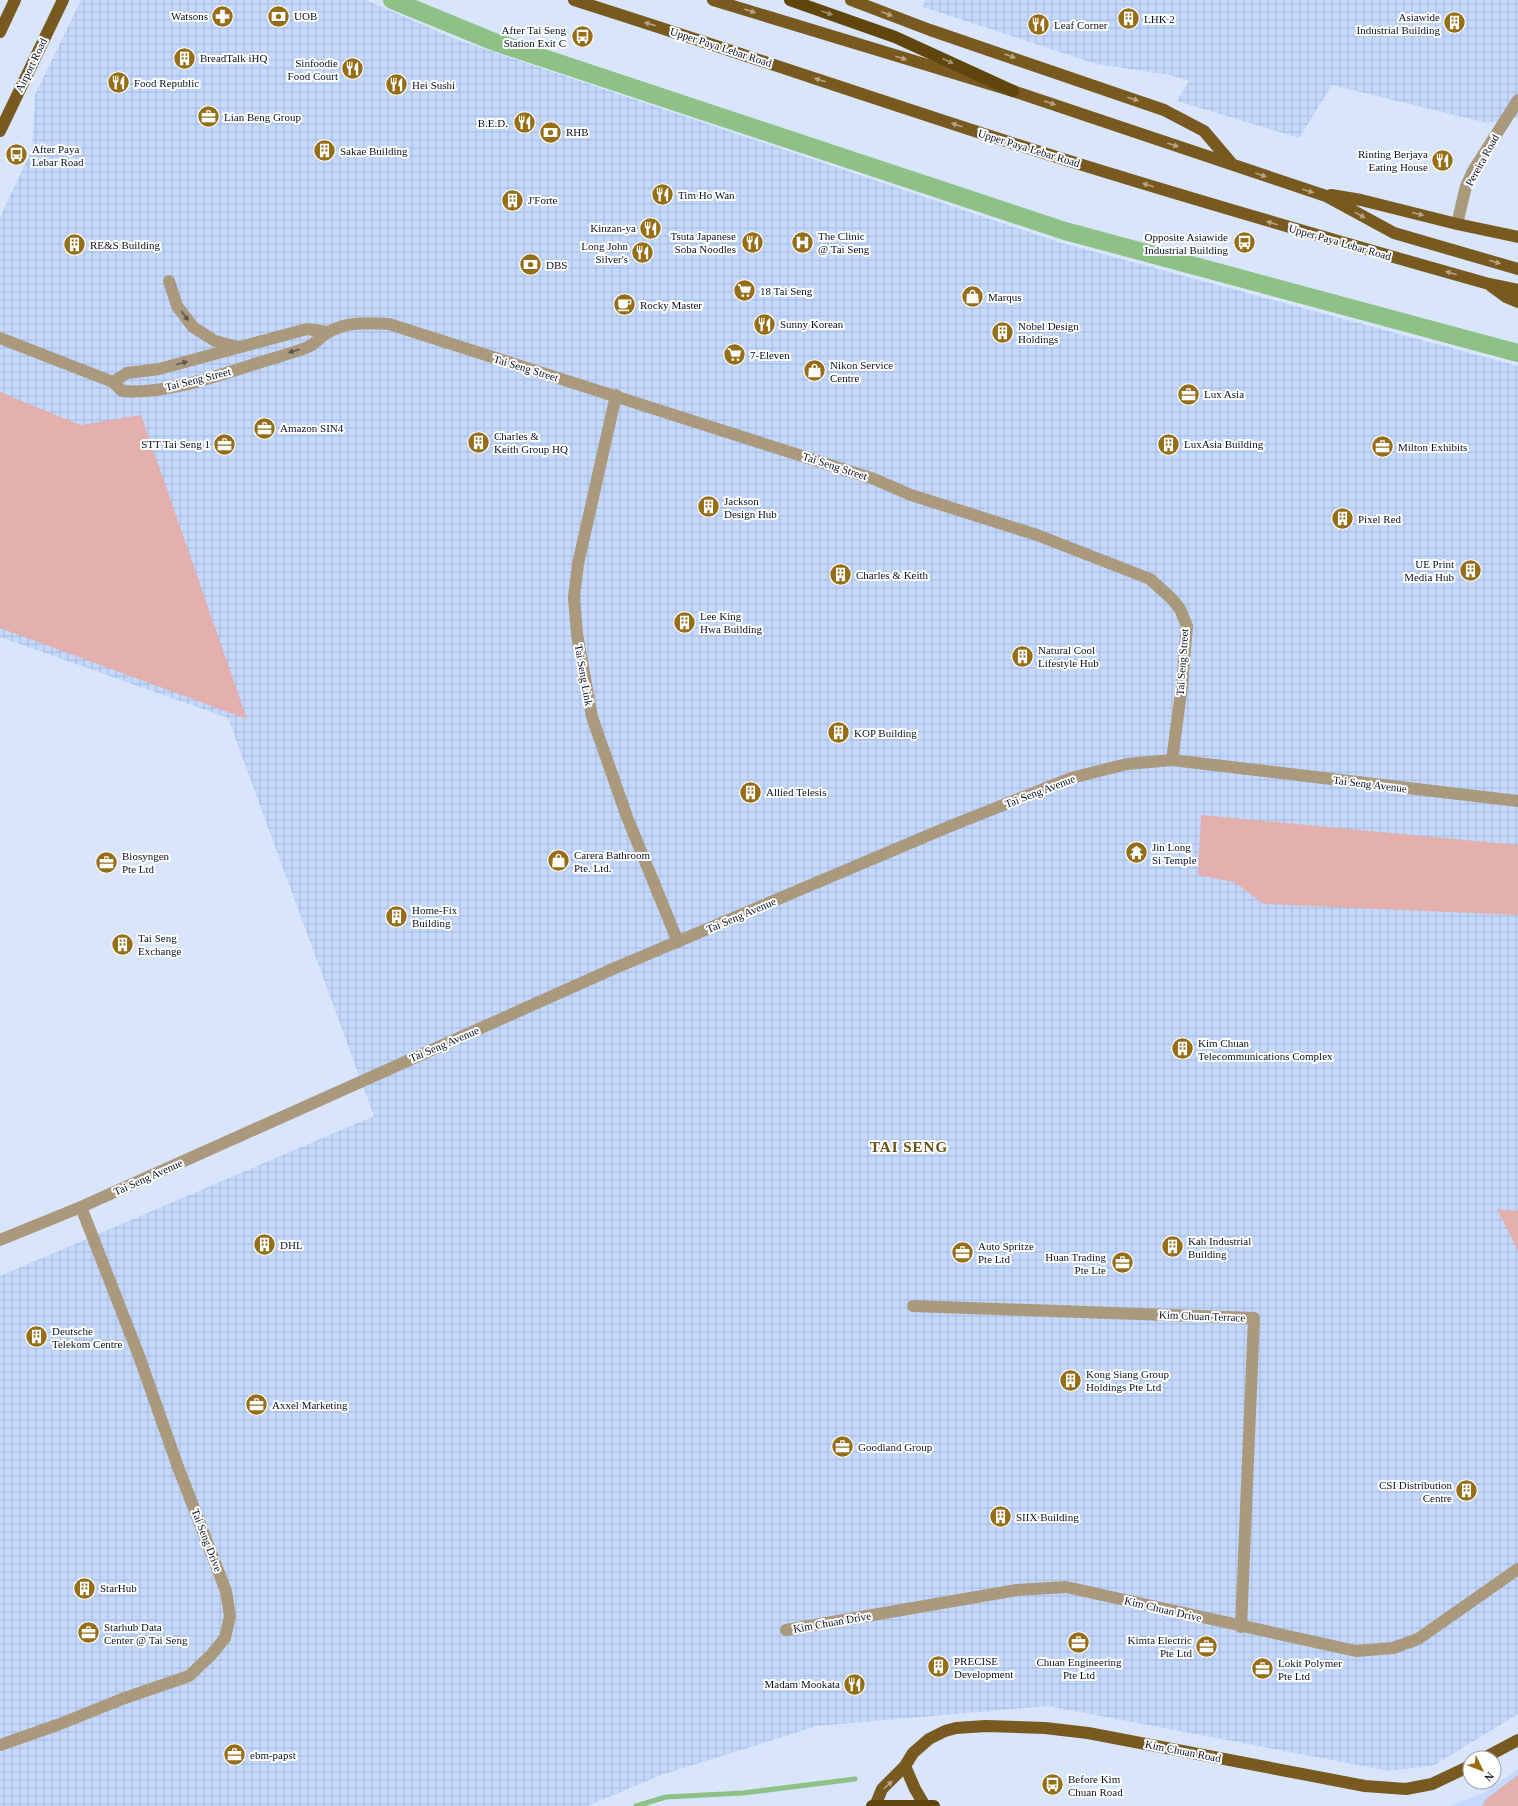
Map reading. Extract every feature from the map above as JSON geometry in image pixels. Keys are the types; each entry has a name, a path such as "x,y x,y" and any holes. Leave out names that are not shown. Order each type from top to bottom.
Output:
{"highway":[{"path":"790,0 895,37 1013,91"},
{"path":"874,1806 934,1806"}],"main road":[{"path":"0,32 15,0"},
{"name":"Airport Road","path":"0,130 62,0"},
{"name":"Upper Paya Lebar Road","path":"574,0 772,63 998,139 1260,219 1489,284 1518,290"},
{"name":"Upper Paya Lebar Road","path":"713,0 1013,91 1326,196 1394,234 1518,269"},
{"path":"851,0 930,30 1164,110 1204,131 1232,165"},
{"name":"Upper Paya Lebar Road","path":"1326,196 1332,195 1361,200 1457,224 1518,237"},
{"name":"Upper Paya Lebar Road","path":"1489,284 1506,297 1518,302"},
{"name":"Kim Chuan Road","path":"874,1806 882,1789 905,1766 913,1753 929,1739 956,1728 986,1726 1045,1728 1088,1733 1365,1786 1406,1789 1432,1784 1462,1770"},
{"path":"1499,1750 1518,1740"},
{"path":"905,1766 915,1789 926,1806"}],"street":[{"name":"Pereira Road","path":"1457,224 1466,186 1473,171 1518,100"},
{"path":"168,281 177,306 193,327 215,341 241,347"},
{"name":"Tai Seng Street","path":"0,338 114,382 122,392 150,392 225,373 309,347 328,332 349,324 362,322 389,324 526,369 616,395 874,479 911,495 1037,535 1150,579 1172,599 1180,609 1187,626 1182,685 1172,760"},
{"name":"Tai Seng Street","path":"114,382 127,373 159,369 308,329 328,332"},
{"name":"Tai Seng Link","path":"616,395 578,564 574,597 577,634 592,717 628,817 678,942"},
{"name":"Tai Seng Avenue","path":"0,1240 81,1207 446,1043 678,942 948,827 1071,778 1127,764 1172,760 1518,801"},
{"name":"Tai Seng Drive","path":"0,1745 60,1724 122,1698 189,1676 211,1655 224,1638 230,1616 226,1591 178,1467 139,1356 81,1207"},
{"name":"Kim Chuan Terrace","path":"913,1306 1254,1318 1241,1626"},
{"name":"Kim Chuan Drive","path":"786,1630 1017,1590 1066,1587 1356,1651 1393,1648 1418,1639 1518,1569"}],"shaded area":[{"path":"81,0 366,0 455,39 1058,242 1518,366 1518,1714 1434,1765 1390,1771 1048,1706 817,1726 661,1775 587,1806 0,1806 0,1276 374,1116 228,718 0,637 0,217 32,150 35,95"},
{"path":"925,0 1518,0 1518,117 1487,123 1332,85 1299,138 1177,101 1189,81 1170,75 1097,64 923,7"},
{"path":"0,392 80,425 141,415 247,719 0,628"},
{"path":"1201,815 1518,845 1518,915 1264,904 1234,882 1198,875"},
{"path":"1497,1209 1518,1211 1518,1251"},
{"path":"1518,1769 1518,1806 1450,1806 1489,1790 1502,1790 1502,1780"},
{"path":"1518,1775 1518,1806 1482,1806 1485,1800 1498,1790 1502,1790 1502,1787"}],"waterway":[{"path":"392,0 492,41 1065,231 1518,353"},
{"path":"636,1806 666,1797 743,1793 855,1779"}],"place":[{"name":"Watsons","path":"223,16"},
{"name":"UOB","path":"278,16"},
{"name":"LHK 2","path":"1128,19"},
{"name":"Asiawide Industrial Building","path":"1455,23"},
{"name":"Leaf Corner","path":"1039,25"},
{"name":"After Tai Seng Station Exit C","path":"582,36"},
{"name":"BreadTalk iHQ","path":"185,58"},
{"name":"Sinfoodie Food Court","path":"353,69"},
{"name":"Food Republic","path":"118,83"},
{"name":"Hei Sushi","path":"396,85"},
{"name":"Lian Beng Group","path":"208,117"},
{"name":"B.E.D.","path":"524,123"},
{"name":"RHB","path":"551,132"},
{"name":"Sakae Building","path":"325,151"},
{"name":"After Paya Lebar Road","path":"16,155"},
{"name":"Rinting Berjaya Eating House","path":"1443,160"},
{"name":"Tim Ho Wan","path":"662,195"},
{"name":"J'Forte","path":"512,200"},
{"name":"Kinzan-ya","path":"651,228"},
{"name":"Tsuta Japanese Soba Noodles","path":"752,242"},
{"name":"The Clinic @ Tai Seng","path":"803,242"},
{"name":"Opposite Asiawide Industrial Building","path":"1244,243"},
{"name":"RE&S Building","path":"75,245"},
{"name":"Long John Silver's","path":"643,252"},
{"name":"DBS","path":"530,265"},
{"name":"18 Tai Seng","path":"744,291"},
{"name":"Marqus","path":"973,297"},
{"name":"Rocky Master","path":"625,305"},
{"name":"Sunny Korean","path":"765,324"},
{"name":"Nobel Design Holdings","path":"1003,332"},
{"name":"7-Eleven","path":"734,355"},
{"name":"Nikon Service Centre","path":"815,371"},
{"name":"Lux Asia","path":"1188,394"},
{"name":"Amazon SIN4","path":"265,428"},
{"name":"Charles & Keith Group HQ","path":"478,442"},
{"name":"STT Tai Seng 1","path":"225,444"},
{"name":"LuxAsia Building","path":"1168,444"},
{"name":"Milton Exhibits","path":"1382,447"},
{"name":"Jackson Design Hub","path":"709,507"},
{"name":"Pixel Red","path":"1342,519"},
{"name":"UE Print Media Hub","path":"1470,570"},
{"name":"Charles & Keith","path":"841,575"},
{"name":"Lee King Hwa Building","path":"685,622"},
{"name":"Natural Cool Lifestyle Hub","path":"1023,656"},
{"name":"KOP Building","path":"839,733"},
{"name":"Allied Telesis","path":"750,792"},
{"name":"Jin Long Si Temple","path":"1137,853"},
{"name":"Carera Bathroom Pte. Ltd.","path":"559,861"},
{"name":"Biosyngen Pte Ltd","path":"106,862"},
{"name":"Home-Fix Building","path":"397,916"},
{"name":"Tai Seng Exchange","path":"123,944"},
{"name":"Kim Chuan Telecommunications Complex","path":"1183,1049"},
{"name":"DHL","path":"265,1245"},
{"name":"Kah Industrial Building","path":"1172,1247"},
{"name":"Auto Spritze Pte Ltd","path":"963,1252"},
{"name":"Huan Trading Pte Lte","path":"1122,1263"},
{"name":"Deutsche Telekom Centre","path":"36,1337"},
{"name":"Kong Siang Group Holdings Pte Ltd","path":"1071,1380"},
{"name":"Axxel Marketing","path":"256,1405"},
{"name":"Goodland Group","path":"843,1447"},
{"name":"CSI Distribution Centre","path":"1467,1491"},
{"name":"SIIX Building","path":"1000,1517"},
{"name":"StarHub","path":"84,1588"},
{"name":"Starhub Data Center @ Tai Seng","path":"88,1633"},
{"name":"Chuan Engineering Pte Ltd","path":"1079,1642"},
{"name":"Kimta Electric Pte Ltd","path":"1207,1646"},
{"name":"PRECISE Development","path":"939,1667"},
{"name":"Lokit Polymer Pte Ltd","path":"1262,1669"},
{"name":"Madam Mookata","path":"855,1684"},
{"name":"ebm-papst","path":"234,1755"},
{"name":"Before Kim Chuan Road","path":"1053,1785"}],"district":[{"name":"TAI SENG","path":"909,1147"}]}
